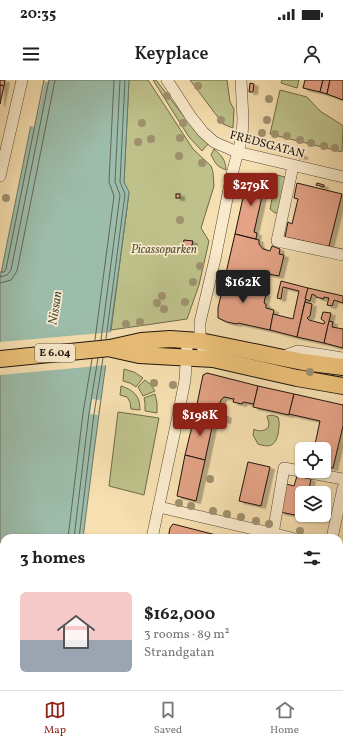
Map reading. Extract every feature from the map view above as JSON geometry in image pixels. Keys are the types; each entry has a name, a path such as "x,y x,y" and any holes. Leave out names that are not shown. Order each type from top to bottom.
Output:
{"highway":[{"name":"E 6.04","path":"0,359 110,348 154,339 189,346 343,367"},
{"name":"E 6.04","path":"110,348 138,355 166,356 189,346"},
{"name":"E 6.04","path":"189,346 213,359 297,378 343,386"},
{"name":"E 6.04","path":"303,362 343,375"},
{"name":"E 6.04","path":"297,378 343,394"}],"street":[{"path":"0,176 22,80"},
{"name":"FREDSGATAN","path":"167,80 191,117 203,132 214,142 237,152 343,177"},
{"path":"153,534 185,380 189,346 200,331 202,315 237,152 242,137 243,119 241,80"},
{"path":"293,166 277,241 343,255"},
{"path":"280,358 298,351 343,358"},
{"path":"159,507 273,534 284,468 343,479"},
{"path":"333,534 343,488"}],"green space":[{"name":"Picassoparken","path":"129,80 148,80 193,149 211,166 214,186 201,228 209,241 199,285 187,319 111,330 129,193 124,182"},
{"path":"153,80 156,80 196,132 208,144 202,151 189,137"},
{"path":"190,80 227,80 230,102 234,109 233,128 223,124"},
{"path":"282,80 299,80 297,88 281,83"},
{"path":"280,90 307,97 320,111 342,125 342,152 270,134"},
{"path":"214,149 223,158 226,170 218,166 214,161 211,155"},
{"path":"277,175 289,178 281,213 275,213 270,209"},
{"path":"124,369 134,372 143,378 136,387 123,381"},
{"path":"145,380 155,391 143,396 138,387"},
{"path":"121,386 129,389 135,394 139,401 140,410 131,409 130,402 127,397 120,395"},
{"path":"155,394 157,413 145,411 144,398"},
{"path":"118,412 159,418 144,495 109,486"},
{"path":"272,415 278,417 279,421 278,434 275,441 269,446 258,444 253,435 254,429 261,431 268,428 269,423 267,416"}],"water":[{"name":"Nissan","path":"40,80 129,80 124,182 129,192 84,534 0,534 0,278"}],"pier":[{"path":"38,80 49,80 49,82 45,82 35,127 29,126"},
{"path":"113,332 108,365 0,375 0,342"},
{"path":"92,399 100,400 98,415 90,414"}],"building":[{"path":"0,80 5,80 4,86 0,85"},
{"path":"305,80 323,80 320,92 303,88"},
{"path":"323,80 330,80 327,94 320,92"},
{"path":"330,80 343,80 343,100 327,94"},
{"path":"250,83 254,84 253,92 249,92"},
{"path":"0,85 4,86 0,104"},
{"path":"296,153 304,155 303,157 295,156"},
{"path":"248,175 266,179 254,232 257,233 256,239 235,234"},
{"path":"297,183 342,194 329,246 327,246 326,251 322,250 322,245 285,237 288,222 292,224 298,199 294,198"},
{"path":"317,183 324,185 324,187 316,185"},
{"path":"176,194 180,194 180,198 176,198"},
{"path":"235,234 259,240 259,244 263,249 270,251 272,246 280,249 279,254 284,255 279,276 258,272 251,276 251,279 226,273"},
{"path":"184,240 193,241 191,249 183,247"},
{"path":"226,273 250,279 248,288 251,291 266,294 264,303 266,304 266,308 274,310 270,330 227,322 218,318 218,308"},
{"path":"281,281 308,288 297,337 270,330 273,314 293,319 299,291 283,287 281,299 277,298"},
{"path":"308,288 343,296 343,303 334,300 332,306 327,305 329,298 324,297 324,299 316,297 312,294 310,301 305,299"},
{"path":"305,302 312,304 310,316 307,318 309,320 324,324 325,322 321,319 323,312 331,313 324,343 297,337"},
{"path":"329,321 333,322 332,327 343,329 343,348 324,343"},
{"path":"207,373 258,386 254,404 233,402 234,399 224,397 219,405 216,404 214,414 226,415 226,421 195,414 203,375"},
{"path":"258,386 294,394 289,415 253,407"},
{"path":"294,394 343,405 343,426 333,468 331,468 331,442 316,442 320,421 289,414"},
{"path":"195,414 214,418 205,460 185,455"},
{"path":"185,455 205,460 196,501 177,496"},
{"path":"248,462 270,467 261,506 239,501"},
{"path":"296,478 311,479 310,486 295,486 295,515 280,512 286,484 294,486"},
{"path":"173,524 212,534 169,534 170,528"}]}
